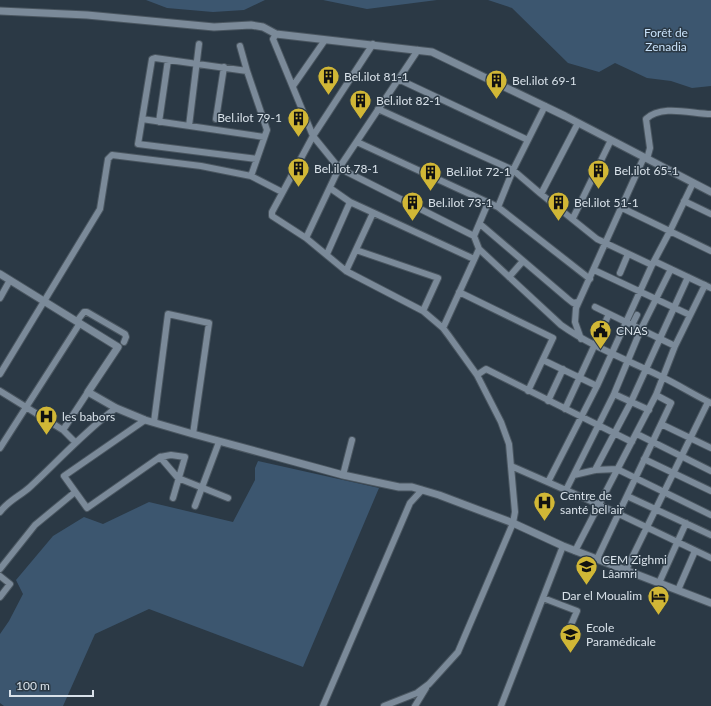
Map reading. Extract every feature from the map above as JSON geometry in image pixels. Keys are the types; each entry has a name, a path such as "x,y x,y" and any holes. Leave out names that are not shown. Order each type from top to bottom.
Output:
{"street":[{"path":"0,11 87,15 214,27 251,25 263,27 276,34 432,52 545,106 711,192"},
{"path":"276,34 273,39 313,136 339,168 474,236"},
{"path":"293,86 325,40"},
{"path":"189,126 199,44"},
{"path":"373,44 313,136 282,192 272,212 272,216 306,238 346,271 423,311 443,328 477,375 501,422 509,444 515,512 513,523 458,652 429,684 415,706"},
{"path":"240,46 267,130 250,176"},
{"path":"306,238 339,168 418,50"},
{"path":"137,158 152,59 155,58 197,63 248,71"},
{"path":"159,122 168,60"},
{"path":"216,119 224,67"},
{"path":"398,79 528,140"},
{"path":"498,207 513,170 545,106"},
{"path":"378,109 513,170 586,231 605,244 628,254 671,269 711,288"},
{"path":"582,339 575,322 578,302 590,279 620,208 650,148 646,119 651,114 660,112 711,114"},
{"path":"142,119 264,137"},
{"path":"541,194 578,123"},
{"path":"572,218 611,140"},
{"path":"357,142 498,207 590,279"},
{"path":"138,144 257,159"},
{"path":"0,374 100,209 108,159 112,155 201,166 250,176 282,192"},
{"path":"548,482 597,386 625,322 653,263 670,232 692,183"},
{"path":"330,188 350,202 474,259"},
{"path":"684,200 711,214"},
{"path":"327,254 350,202"},
{"path":"488,203 474,236 478,249 561,325 594,346 664,377 710,403 626,570"},
{"path":"620,208 711,251"},
{"path":"346,271 373,213"},
{"path":"480,224 568,299 574,303 578,302"},
{"path":"443,328 478,249"},
{"path":"356,250 438,278 423,311"},
{"path":"620,273 628,254"},
{"path":"509,277 523,261"},
{"path":"566,490 614,394 641,329 671,269"},
{"path":"594,270 690,315"},
{"path":"0,274 118,347 63,430"},
{"path":"595,470 631,402 673,307 688,277"},
{"path":"0,298 10,280"},
{"path":"575,551 649,410 664,377 675,346 704,285"},
{"path":"459,292 553,338 528,391"},
{"path":"595,307 675,346"},
{"path":"0,448 84,312 87,312 125,334 126,337 124,342"},
{"path":"154,422 168,314 209,323 193,434"},
{"path":"565,409 609,314"},
{"path":"632,325 637,315"},
{"path":"543,360 597,386"},
{"path":"477,375 486,369 632,442"},
{"path":"548,401 563,369"},
{"path":"0,391 63,430 75,442"},
{"path":"88,392 116,408 145,420 219,442 343,475 422,490 513,523 575,551 711,603 711,599"},
{"path":"614,394 649,410"},
{"path":"597,559 671,403 656,395"},
{"path":"0,512 9,502 31,486 94,424 116,408"},
{"path":"145,420 64,476 87,508 160,457 171,455 185,457 173,498"},
{"path":"661,424 711,448"},
{"path":"637,434 711,471"},
{"path":"343,475 352,440"},
{"path":"195,506 219,442"},
{"path":"160,457 178,478 228,498"},
{"path":"644,459 711,491"},
{"path":"512,466 600,505 647,529 711,558"},
{"path":"574,475 595,470 617,469 711,515"},
{"path":"324,706 410,503 422,490"},
{"path":"0,569 35,525 75,492"},
{"path":"626,496 711,535"},
{"path":"659,583 686,523"},
{"path":"501,706 563,546"},
{"path":"678,590 695,551"},
{"path":"0,576 10,584 0,597"},
{"path":"543,598 577,611 568,632"},
{"path":"384,706 408,698 429,684"}],"green space":[{"path":"146,0 265,0 244,10 213,12 167,8"},
{"path":"323,0 437,0 367,9"},
{"name":"Forêt de Zenadia","path":"488,0 711,0 711,86 692,88 671,81 647,78 615,63 599,72 568,63 512,8"},
{"path":"258,461 379,488 303,667 149,609 95,634 63,706 4,706 0,703 0,634 9,621 23,594 16,580 53,536 84,517 103,524 149,502 233,522 255,480 255,468"}],"place":[{"name":"Bel.ilot 81-1","path":"328,96"},
{"name":"Bel.ilot 69-1","path":"497,100"},
{"name":"Bel.ilot 82-1","path":"360,120"},
{"name":"Bel.ilot 79-1","path":"298,138"},
{"name":"Bel.ilot 78-1","path":"299,188"},
{"name":"Bel.ilot 65-1","path":"598,190"},
{"name":"Bel.ilot 72-1","path":"431,192"},
{"name":"Bel.ilot 73-1","path":"413,222"},
{"name":"Bel.ilot 51-1","path":"558,222"},
{"name":"CNAS","path":"601,350"},
{"name":"les babors","path":"46,436"},
{"name":"Centre de santé bel air","path":"545,522"},
{"name":"CEM Zighmi Lâamri","path":"586,586"},
{"name":"Dar el Moualim","path":"658,616"},
{"name":"Ecole Paramédicale","path":"571,654"}]}
